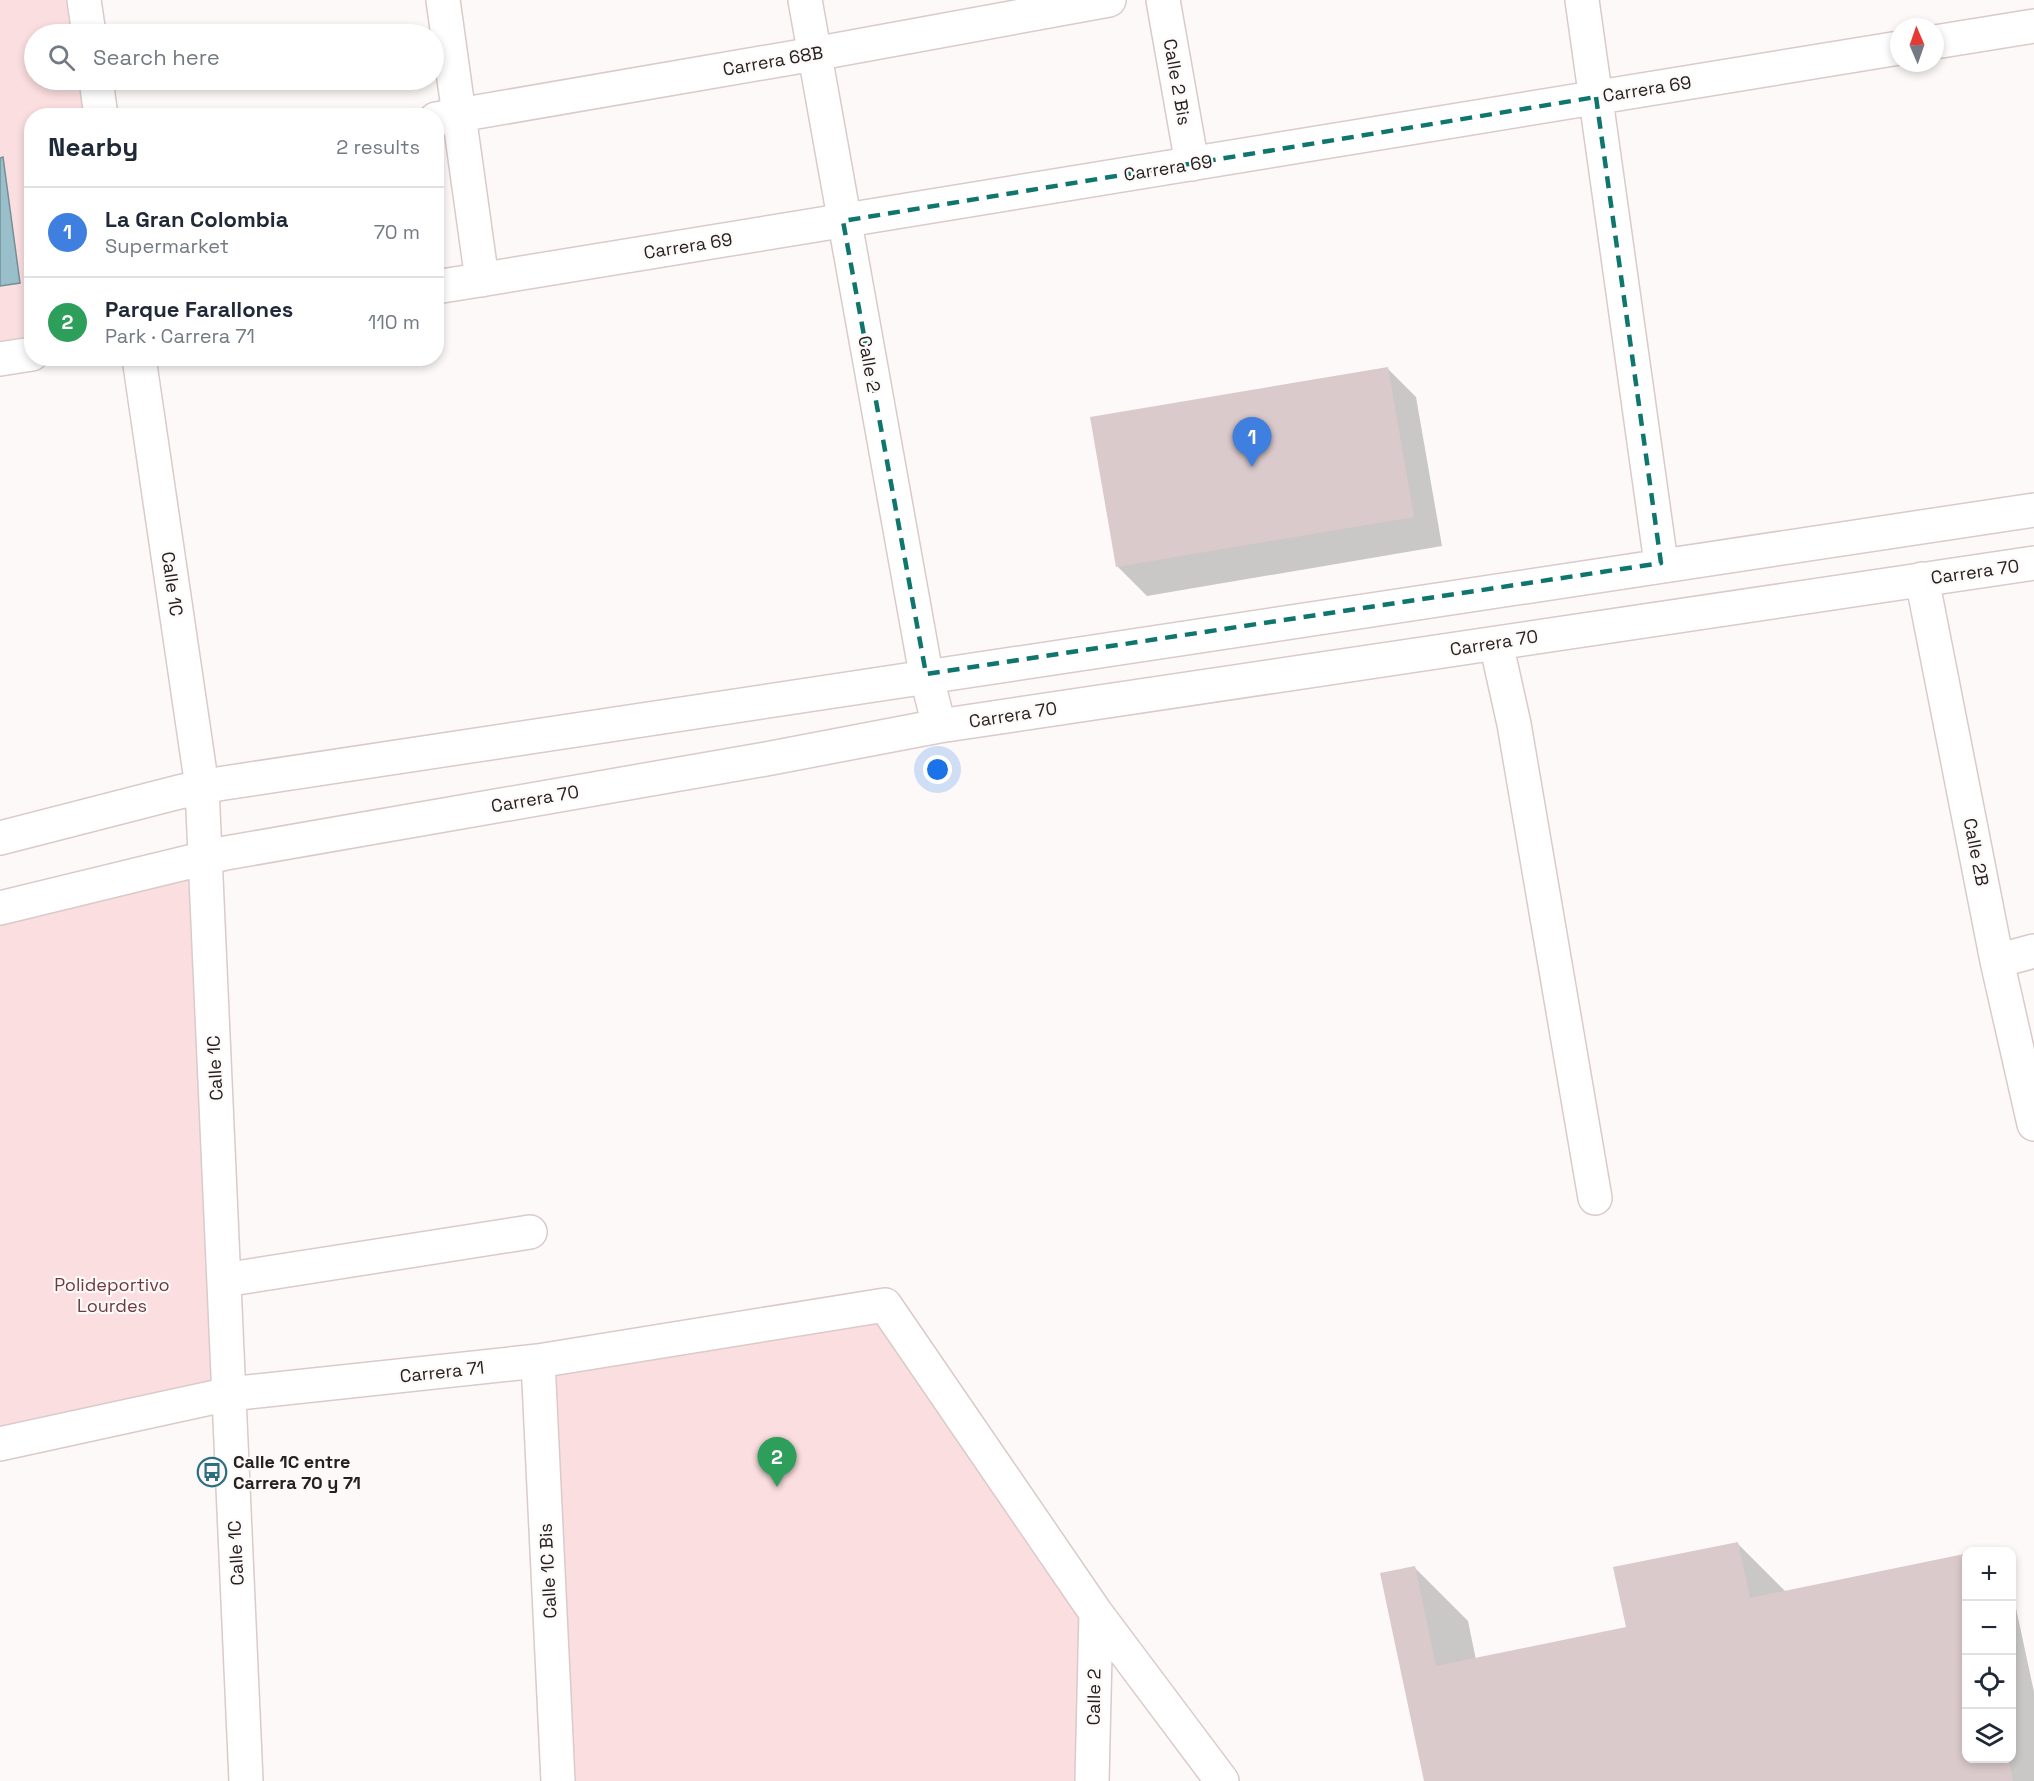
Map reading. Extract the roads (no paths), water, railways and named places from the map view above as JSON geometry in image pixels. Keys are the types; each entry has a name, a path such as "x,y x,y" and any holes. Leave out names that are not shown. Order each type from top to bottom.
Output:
{"street":[{"path":"84,0 88,24"},
{"path":"443,0 448,117 482,280"},
{"name":"Calle 2","path":"805,0 926,674 939,726"},
{"name":"Carrera 68B","path":"448,117 1109,0"},
{"name":"Calle 2 Bis","path":"1162,0 1192,164"},
{"path":"1582,0 1661,563"},
{"path":"1944,41 2034,26"},
{"name":"Carrera 69","path":"444,286 1890,49"},
{"path":"98,90 101,108"},
{"path":"0,359 24,355"},
{"name":"Calle 1C","path":"141,366 202,787 246,1781"},
{"path":"0,838 202,787 926,674 1661,563 2034,510"},
{"name":"Carrera 70","path":"0,908 206,857 754,761 939,726 2034,563"},
{"name":"Calle 2B","path":"1922,579 1998,961 2034,1124"},
{"path":"1496,643 1514,724 1595,1198"},
{"path":"208,916 240,859 253,848"},
{"path":"1998,961 2034,951"},
{"path":"225,1280 530,1232"},
{"name":"Carrera 71","path":"0,1444 229,1394 538,1362 885,1305 1096,1612"},
{"name":"Calle 1C Bis","path":"538,1362 558,1781"},
{"path":"1096,1612 1222,1781"},
{"name":"Calle 2","path":"1092,1781 1096,1612"}],"water":[{"path":"3,157 20,283 0,286 0,158"}],"place":[{"name":"La Gran Colombia","path":"1252,467"},
{"name":"Calle 1C entre Carrera 70 y 71","path":"212,1472"},
{"name":"Parque Farallones","path":"777,1487"}],"park label":[{"name":"Polideportivo Lourdes","path":"112,1295"}]}
